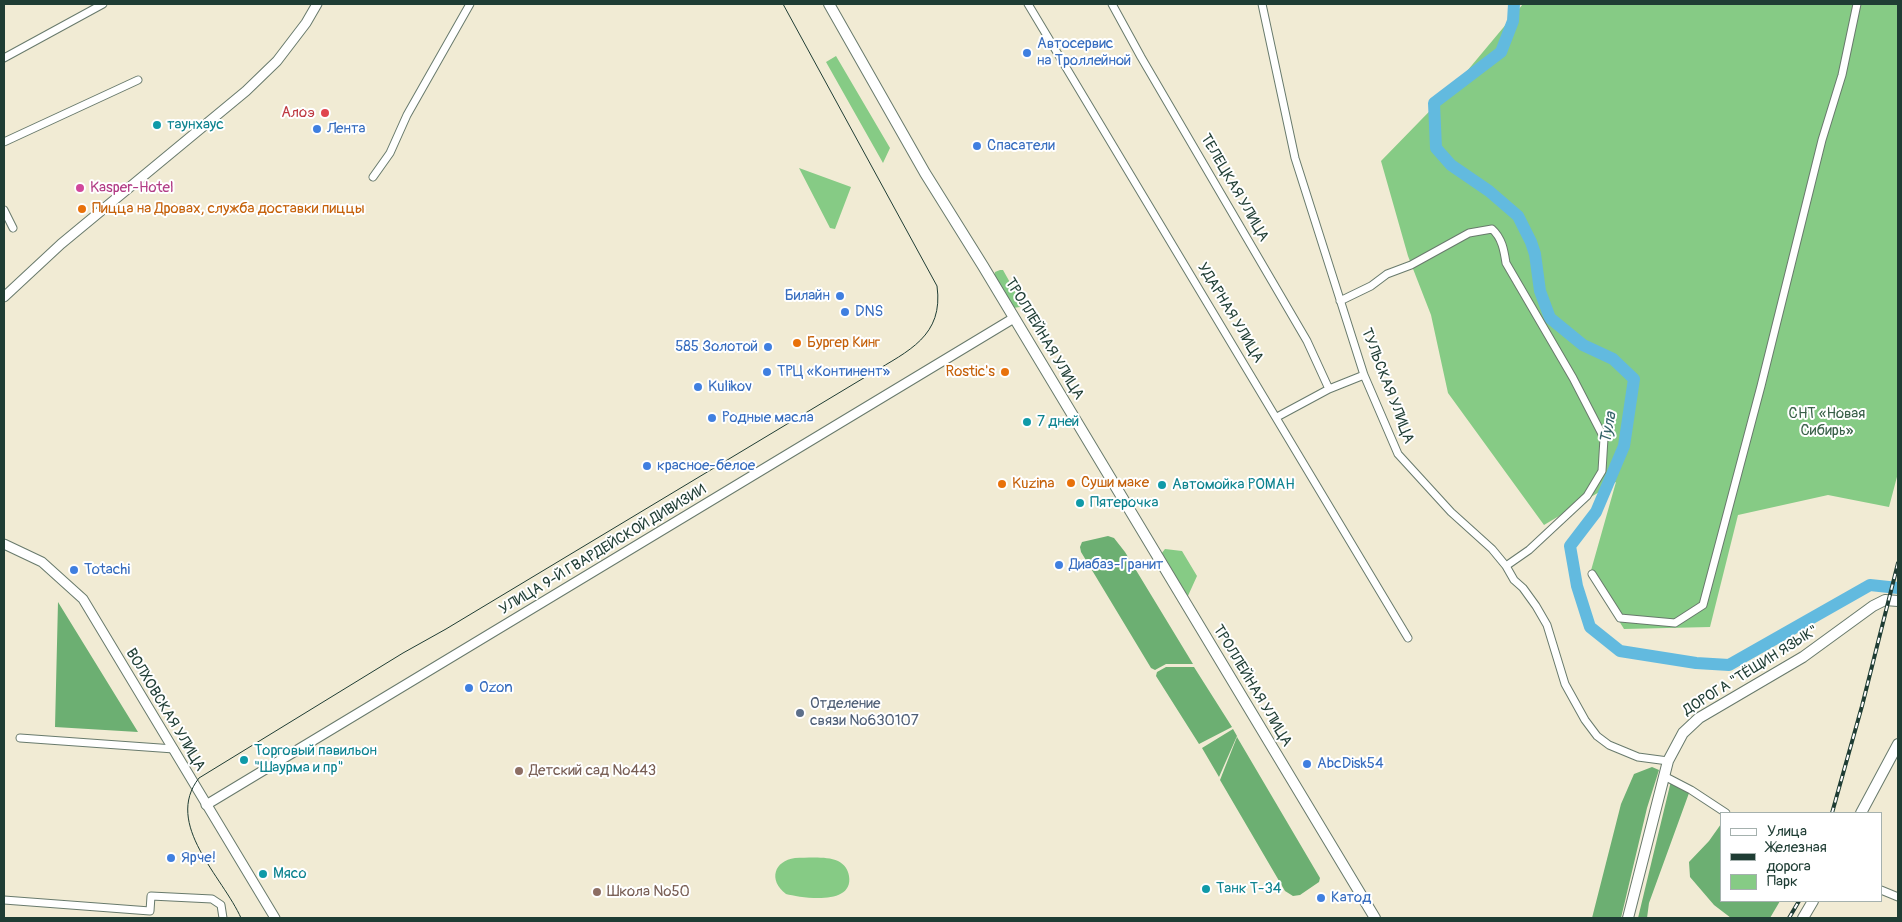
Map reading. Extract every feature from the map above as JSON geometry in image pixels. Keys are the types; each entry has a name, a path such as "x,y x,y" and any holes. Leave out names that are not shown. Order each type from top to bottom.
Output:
{"main road":[{"name":"ТРОЛЛЕЙНАЯ УЛИЦА","path":"829,4 925,173 1375,918"},
{"name":"ДОРОГА \"ТЁЩИН ЯЗЫК\"","path":"1628,918 1668,760 1683,734 1699,718 1803,657 1873,606 1885,600 1898,601"},
{"path":"1862,812 1898,744"},
{"path":"1803,918 1812,902"}],"street":[{"path":"4,58 103,4"},
{"path":"4,297 61,244 246,91 277,61 306,23 317,4"},
{"path":"373,177 390,153 408,115 470,4"},
{"name":"УДАРНАЯ УЛИЦА","path":"1028,4 1408,638"},
{"name":"ТЕЛЕЦКАЯ УЛИЦА","path":"1112,4 1146,66 1307,340 1328,389"},
{"name":"ТУЛЬСКАЯ УЛИЦА","path":"1262,4 1295,158 1364,375 1398,454 1451,512 1492,549 1506,566 1514,580 1523,588 1536,606 1547,625 1565,684 1585,720 1597,736 1609,745 1638,757 1668,760"},
{"path":"1592,574 1620,618 1675,623 1703,605 1761,386 1822,140 1842,75 1857,4"},
{"path":"4,142 138,80"},
{"path":"4,210 13,228"},
{"path":"1340,301 1371,286 1387,274 1411,265 1469,234 1492,229 1498,235 1504,250 1506,263 1573,378 1604,438 1602,471 1587,496 1529,550 1506,566"},
{"name":"УЛИЦА 9-Й ГВАРДЕЙСКОЙ ДИВИЗИИ","path":"206,805 1014,318"},
{"path":"1277,417 1328,389 1364,375"},
{"name":"ВОЛХОВСКАЯ УЛИЦА","path":"4,544 42,562 83,599 275,918"},
{"path":"20,738 174,749"},
{"path":"1664,776 1691,790 1724,812"},
{"path":"1882,890 1898,897"},
{"path":"4,900 150,911 151,896 212,899 221,905 223,918"}],"green space":[{"name":"СНТ «Новая Сибирь»","path":"1523,4 1898,4 1898,473 1889,507 1828,495 1738,515 1710,627 1624,629 1590,574 1616,482 1544,525 1448,393 1431,315 1408,256 1381,161 1457,83"},
{"path":"836,56 890,148 883,163 826,62"},
{"path":"799,168 851,187 835,229 830,228"},
{"path":"1003,270 1022,304 1020,307 1013,308 994,276 995,272"},
{"path":"1108,536 1114,538 1125,552 1193,664 1166,664 1155,670 1151,668 1081,552 1082,542"},
{"path":"1165,549 1182,551 1197,576 1187,598 1161,554"},
{"path":"58,602 138,732 55,727"},
{"path":"1166,667 1194,667 1232,727 1199,744 1156,676 1157,672"},
{"path":"1233,729 1237,736 1219,777 1202,748"},
{"path":"1237,737 1320,878 1319,882 1300,895 1293,896 1285,891 1220,780"},
{"path":"1652,767 1659,770 1647,808 1621,918 1592,918 1621,804 1634,774"},
{"path":"1671,781 1689,793 1649,903 1647,918 1638,918"},
{"path":"1720,825 1720,902 1779,902 1770,918 1731,918 1714,905 1690,877 1689,862 1709,841"},
{"path":"795,858 823,858 838,861 848,871 848,886 844,892 825,898 786,894 777,883 776,872 782,863"}],"waterway":[{"name":"Тула","path":"1514,4 1513,21 1501,52 1434,103 1436,148 1451,165 1489,191 1518,216 1535,254 1540,291 1550,318 1583,345 1613,359 1634,379 1624,446 1596,512 1570,546 1577,586 1590,627 1620,651 1696,663 1729,665 1870,585 1898,588"}],"tram line":[{"path":"241,918 233,902 210,868 192,832 188,814 190,796 199,778 403,653 898,357 921,340 929,330 935,318 938,303 937,286 783,4"}],"railway":[{"path":"1832,812 1862,706 1898,563"},
{"path":"1789,918 1798,902"}],"place":[{"name":"Автосервис на Троллейной","path":"1027,53"},
{"name":"Алоэ","path":"325,113"},
{"name":"таунхаус","path":"157,125"},
{"name":"Лента","path":"317,129"},
{"name":"Спасатели","path":"977,146"},
{"name":"Kasper-Hotel","path":"80,188"},
{"name":"Пицца на Дровах, служба доставки пиццы","path":"82,209"},
{"name":"Билайн","path":"840,296"},
{"name":"DNS","path":"845,312"},
{"name":"Бургер Кинг","path":"797,343"},
{"name":"585 Золотой","path":"768,347"},
{"name":"ТРЦ «Континент»","path":"767,372"},
{"name":"Rostic's","path":"1005,372"},
{"name":"Kulikov","path":"698,387"},
{"name":"Родные масла","path":"712,418"},
{"name":"7 дней","path":"1027,422"},
{"name":"красное-белое","path":"647,466"},
{"name":"Суши маке","path":"1071,483"},
{"name":"Kuzina","path":"1002,484"},
{"name":"Автомойка РОМАН","path":"1162,485"},
{"name":"Пятерочка","path":"1080,503"},
{"name":"Диабаз-Гранит","path":"1059,565"},
{"name":"Totachi","path":"74,570"},
{"name":"Ozon","path":"469,688"},
{"name":"Отделение связи №630107","path":"800,713"},
{"name":"Торговый павильон \"Шаурма и пр\"","path":"244,760"},
{"name":"AbcDisk54","path":"1307,764"},
{"name":"Детский сад №443","path":"519,771"},
{"name":"Ярче!","path":"171,858"},
{"name":"Мясо","path":"263,874"},
{"name":"Танк Т-34","path":"1206,889"},
{"name":"Школа №50","path":"597,892"},
{"name":"Катод","path":"1321,898"}]}
